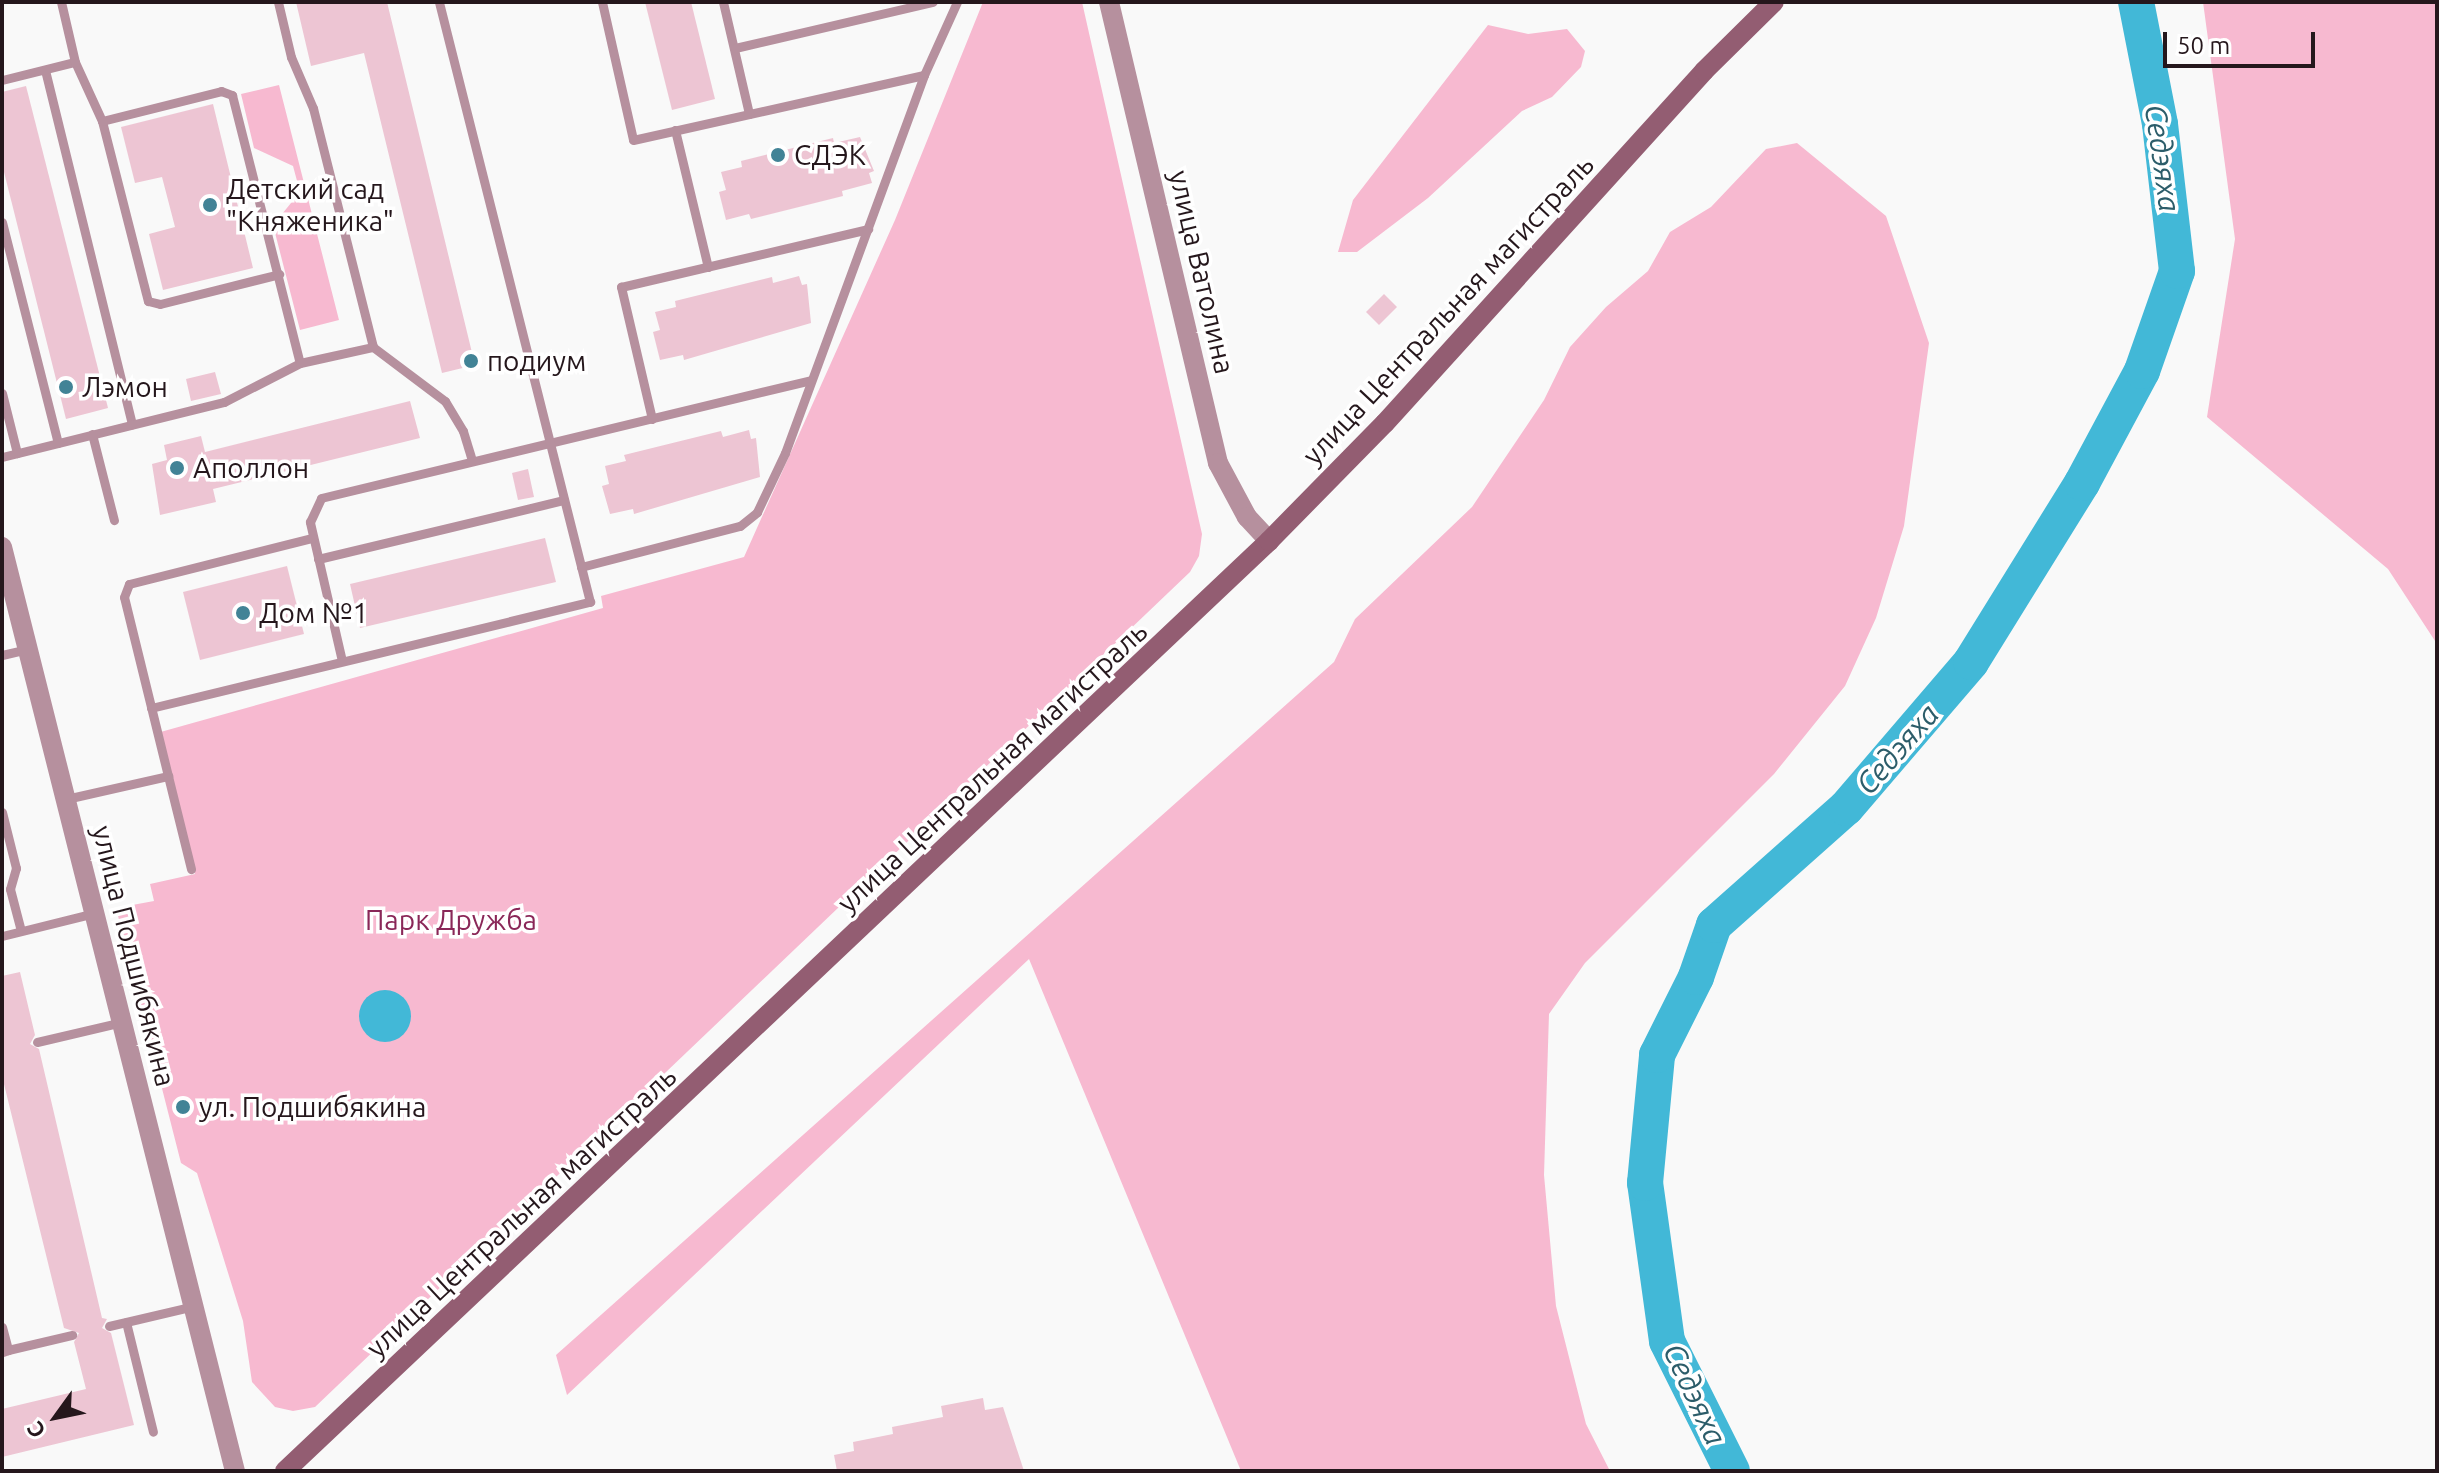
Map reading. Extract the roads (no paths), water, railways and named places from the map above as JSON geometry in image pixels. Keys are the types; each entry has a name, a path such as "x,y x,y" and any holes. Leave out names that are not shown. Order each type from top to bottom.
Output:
{"main road":[{"name":"улица Центральная магистраль","path":"285,1471 1269,541 1385,423 1704,71 1774,2"}],"street":[{"name":"улица Ватолина","path":"1109,2 1218,463 1247,517 1269,541"},
{"name":"улица Подшибякина","path":"2,547 235,1471"}],"lane":[{"path":"63,2 75,62 102,121 148,301 160,304 279,274"},
{"path":"278,2 291,57 313,108 373,347 445,401 463,431 472,461"},
{"path":"151,708 590,602 439,2"},
{"path":"602,2 633,140 924,75"},
{"path":"723,2 749,114"},
{"path":"735,48 933,2"},
{"path":"581,567 749,521 785,453 924,75 957,2"},
{"path":"2,80 75,62"},
{"path":"45,70 132,424"},
{"path":"102,121 221,91 232,95 300,363"},
{"path":"675,130 708,267"},
{"path":"2,222 58,443"},
{"path":"652,419 621,287 868,229"},
{"path":"2,457 224,402 300,363 373,347"},
{"path":"342,661 312,538 311,511 327,495 811,380"},
{"path":"2,393 17,453"},
{"path":"92,434 114,520"},
{"path":"318,559 564,500"},
{"path":"191,869 124,597 129,584 312,538"},
{"path":"2,655 28,649"},
{"path":"66,799 168,776"},
{"path":"2,812 16,868 10,889 21,931"},
{"path":"2,936 95,913"},
{"path":"37,1042 122,1022"},
{"path":"109,1326 194,1306"},
{"path":"126,1322 153,1432"},
{"path":"2,1327 5,1351 72,1335"}],"water":[{"path":"385,990 403,998 411,1016 403,1034 385,1042 367,1034 359,1016 367,998"}],"waterway":[{"name":"Седэяха","path":"1732,1471 1667,1341 1645,1183 1657,1055 1696,977 1714,925 1846,808 1971,662 2082,483 2142,371 2177,271 2160,124 2136,2"}],"place":[{"name":"СДЭК","path":"778,155"},
{"name":"Детский сад \"Княженика\"","path":"210,205"},
{"name":"подиум","path":"471,361"},
{"name":"Лэмон","path":"66,387"},
{"name":"Аполлон","path":"177,468"},
{"name":"Дом №1","path":"243,613"},
{"name":"ул. Подшибякина","path":"183,1107"}],"park label":[{"name":"Парк Дружба","path":"451,920"}]}
